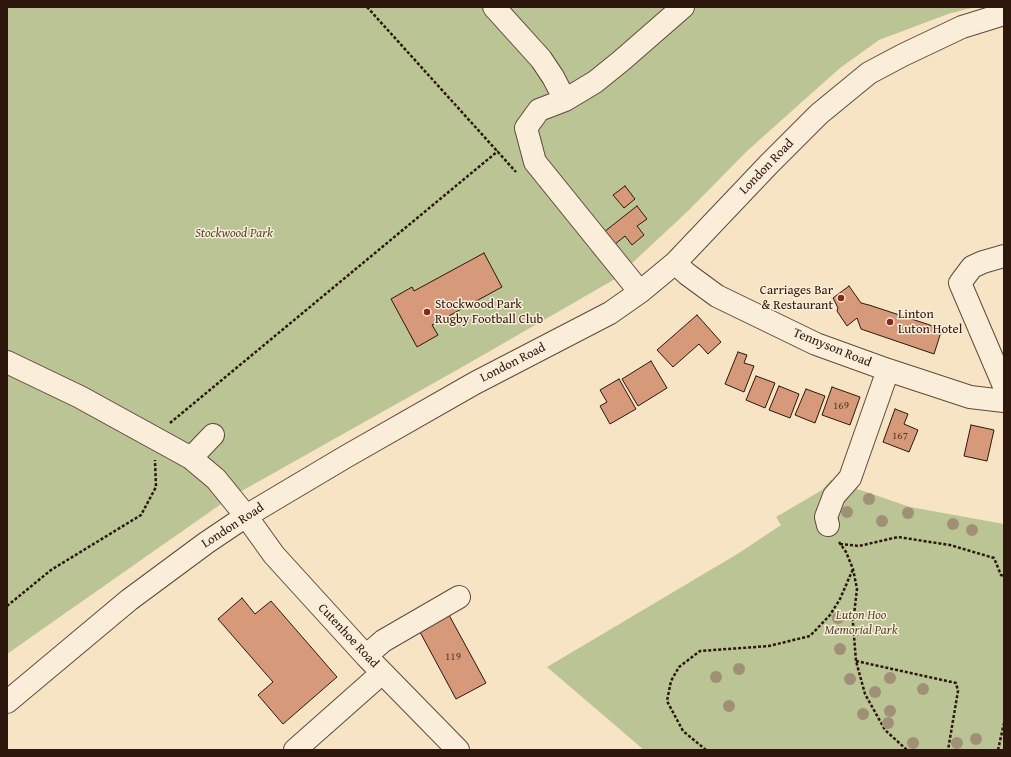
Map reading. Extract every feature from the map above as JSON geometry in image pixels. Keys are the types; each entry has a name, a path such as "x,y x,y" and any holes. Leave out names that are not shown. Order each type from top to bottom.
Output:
{"street":[{"path":"494,7 541,59 554,77 565,100"},
{"path":"640,292 535,162 526,128 539,110 565,100 596,82 683,7"},
{"name":"London Road","path":"7,702 129,600 206,542 246,516 346,456 475,383 610,313 640,292 675,263 769,164 819,114 869,73 962,27 1004,14"},
{"path":"1004,256 972,267 960,283 1004,386"},
{"name":"Tennyson Road","path":"675,263 687,274 717,296 816,344 970,397 1004,400"},
{"name":"Cutenhoe Road","path":"7,362 80,397 191,458 216,479 246,516 274,555 382,673 458,750"},
{"path":"828,525 826,517 834,496 850,478 888,370"},
{"path":"191,458 213,435"},
{"path":"366,656 383,641 459,597"},
{"path":"295,750 382,673"}],"path":[{"path":"367,7 519,175"},
{"path":"7,606 51,570 141,515 156,487 153,437 498,151"},
{"path":"828,525 846,552 853,569 857,589 852,624 856,661 865,694 885,730 907,750"},
{"path":"840,544 859,546 898,537 950,545 994,558 1001,575 1004,576"},
{"path":"706,750 683,731 667,701 671,681 679,667 700,651 769,646 810,636 830,615 840,598 853,569"},
{"path":"856,661 956,683 958,691 948,750"},
{"path":"998,750 1004,723"}],"green space":[{"name":"Stockwood Park","path":"7,7 975,7 948,14 879,40 840,68 747,151 688,211 615,279 231,497 7,654"},
{"name":"Luton Hoo Memorial Park","path":"831,480 910,507 1004,524 1004,750 644,750 547,667 739,553 781,525 776,517 822,490"}],"building":[{"path":"625,186 635,199 624,208 613,195"},
{"path":"637,206 647,219 637,226 644,235 632,245 625,236 614,245 604,232"},
{"name":"Stockwood Park Rugby Football Club","path":"484,253 502,287 432,325 438,335 417,347 391,299 412,287 414,291"},
{"name":"Linton Luton Hotel","path":"849,286 861,303 942,329 934,354 861,329 857,318 847,326 837,311 838,308 833,298"},
{"path":"697,315 721,342 708,354 699,344 673,367 657,350"},
{"path":"738,352 747,355 744,363 754,366 744,392 725,384"},
{"path":"651,361 667,388 638,406 622,379"},
{"path":"756,376 775,383 765,408 746,400"},
{"path":"619,379 636,409 610,424 600,406 607,402 600,390"},
{"path":"779,386 799,394 790,418 769,410"},
{"path":"832,387 860,397 850,425 822,415"},
{"path":"806,389 825,396 815,423 795,415"},
{"path":"895,409 908,414 904,424 918,430 909,452 883,442"},
{"path":"971,425 994,430 987,461 964,456"},
{"path":"242,598 255,614 271,601 337,677 283,724 258,695 273,682 218,619"},
{"path":"449,615 486,683 456,699 420,632"}],"place":[{"name":"Carriages Bar & Restaurant","path":"841,298"},
{"name":"Stockwood Park Rugby Football Club","path":"427,312"},
{"name":"Linton Luton Hotel","path":"890,322"}]}
